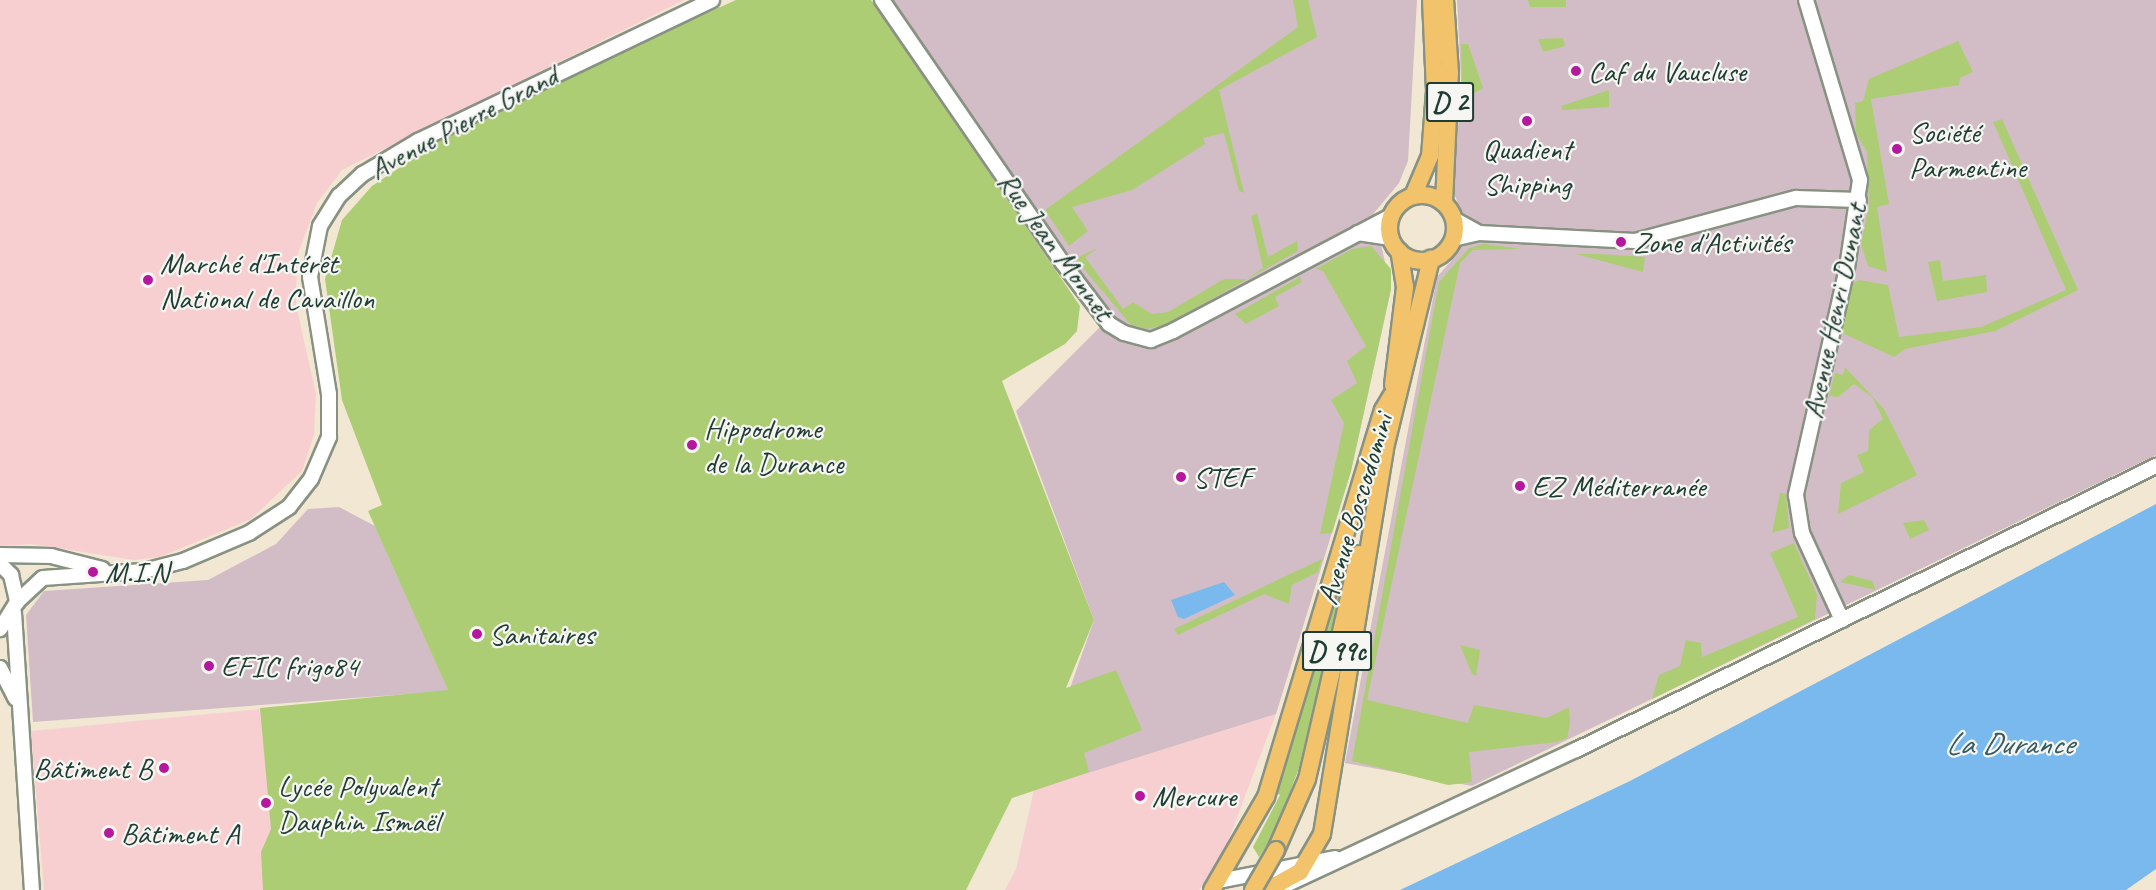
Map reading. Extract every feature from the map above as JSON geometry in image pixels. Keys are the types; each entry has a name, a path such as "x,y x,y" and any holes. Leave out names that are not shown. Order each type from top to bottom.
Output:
{"main road":[{"name":"D 2","path":"1413,196 1430,156 1435,91 1431,0"},
{"name":"D 2","path":"1444,203 1450,73 1445,0"},
{"path":"1413,196 1444,203 1454,219 1453,239 1431,259 1395,245 1391,216 1413,196"},
{"name":"Avenue Boscodomini","path":"1216,886 1266,797 1383,410 1392,395 1405,287 1395,245"},
{"name":"Avenue Boscodomini","path":"1271,889 1306,865 1322,834 1332,792 1385,448 1431,259"},
{"name":"D 99c","path":"1253,890 1276,850 1314,750 1385,448 1392,395"}],"street":[{"name":"Avenue Pierre Grand","path":"0,629 15,607 43,578 162,567 228,543 271,521 311,479 329,437 330,411 311,258 320,226 339,196 363,174 418,141 712,0"},
{"name":"Rue Jean Monnet","path":"882,0 1062,262 1109,324 1124,333 1151,340 1173,331 1391,216"},
{"name":"Avenue Henri Dunant","path":"1806,0 1859,164 1859,200 1796,495 1804,540 1842,620"},
{"path":"1453,239 1479,232 1635,241 1796,198 1859,200"},
{"path":"1454,219 1479,232"},
{"path":"1358,233 1395,245"},
{"path":"1271,889 1311,877 1352,854 1842,620 2156,466"},
{"name":"Avenue Pierre Grand","path":"0,555 51,556 107,571"},
{"path":"0,564 11,575 15,607 18,706 32,890"},
{"path":"0,668 18,706"},
{"path":"1216,886 1352,854"}],"shaded area":[{"name":"Marché d'Intérêt National de Cavaillon","path":"0,0 684,0 342,170 317,203 297,256 296,305 316,394 314,435 302,471 251,519 160,557 134,560 32,544 0,546"},
{"path":"889,0 1417,0 1408,161 1399,183 1374,213 1391,289 1351,471 1276,714 1034,790 1094,620 1016,411 1111,316"},
{"path":"1457,0 2156,0 2156,455 1472,786 1345,763 1437,277 1459,252 1463,215 1450,184 1462,97"},
{"path":"339,507 375,526 449,691 33,722 26,615 44,591 208,580 276,544 308,509"},
{"name":"Lycée Polyvalent Dauphin Ismaël","path":"449,691 535,890 44,890 31,731"},
{"name":"Mercure","path":"1276,714 1219,865 1199,890 1005,890 1016,869 1034,790"}],"green space":[{"name":"Hippodrome de la Durance","path":"736,0 871,0 1080,306 1077,331 1065,344 1002,381 1094,620 1066,688 1116,670 1142,730 1084,753 1089,772 1012,798 966,890 263,890 261,852 271,829 260,708 448,690 368,511 382,505 342,400 325,279 342,220 372,186 468,122"},
{"path":"1293,0 1308,0 1317,37 1219,90 1244,193 1239,191 1224,133 1203,138 1205,144 1132,190 1072,207 1088,231 1069,246 1045,210 1298,27"},
{"path":"1528,0 1566,0 1566,7 1530,7"},
{"path":"1563,38 1565,46 1543,52 1538,39"},
{"path":"1958,41 1973,72 1960,78 1959,85 1871,99 1889,204 1877,207 1887,272 1868,266 1861,244 1869,205 1867,152 1856,133 1855,103 1863,101 1869,79"},
{"path":"1461,44 1468,44 1483,88 1473,94 1472,109 1462,112"},
{"path":"1609,90 1609,107 1562,110 1561,106"},
{"path":"2002,119 2078,290 1995,331 1905,349 1894,357 1840,332 1849,286 1859,280 1888,285 1899,337 1981,327 2066,290 1993,122"},
{"path":"1257,213 1268,257 1297,241 1298,251 1165,325 1147,329 1131,325 1077,261 1080,256 1098,248 1085,257 1123,309 1133,302 1152,314 1168,312 1224,279 1247,279 1263,268 1251,216"},
{"path":"1484,244 1522,249 1473,250 1460,263 1367,700 1468,723 1474,705 1547,718 1569,707 1570,724 1567,738 1557,742 1469,752 1472,782 1448,785 1352,761 1439,282 1469,248"},
{"path":"1371,246 1391,269 1391,289 1351,471 1332,533 1320,534 1344,423 1331,400 1357,383 1347,361 1366,346 1323,271 1316,269 1352,249"},
{"path":"1576,254 1645,257 1643,272"},
{"path":"1940,260 1943,281 1986,275 1987,292 1937,301 1928,262"},
{"path":"1300,277 1302,282 1275,297 1279,306 1246,324 1235,314"},
{"path":"1845,367 1884,409 1917,475 1838,514 1841,483 1864,472 1857,455 1868,451 1869,430 1883,419 1872,397 1854,384 1838,397 1829,396 1835,373 1843,375"},
{"path":"1780,493 1786,494 1789,528 1772,533"},
{"path":"1358,514 1299,768 1274,834 1259,857 1253,847 1280,795 1276,793 1286,764 1280,763"},
{"path":"1924,520 1929,530 1910,539 1903,523"},
{"path":"1794,543 1817,595 1815,619 1652,699 1659,675 1680,666 1686,640 1701,643 1702,657 1798,617 1770,553"},
{"path":"1322,559 1318,572 1292,585 1289,604 1264,594 1178,635 1174,629"},
{"path":"1849,575 1872,581 1876,590 1840,582"},
{"path":"1460,645 1480,650 1476,676 1472,674"}],"water":[{"name":"La Durance","path":"2156,504 2156,869 2126,890 1400,890 1630,781"},
{"path":"1224,582 1235,595 1184,619 1178,617 1171,600"}],"place":[{"name":"Caf du Vaucluse","path":"1576,71"},
{"name":"Quadient Shipping","path":"1527,121"},
{"name":"Société Parmentine","path":"1897,149"},
{"name":"Zone d'Activités","path":"1621,242"},
{"name":"Marché d'Intérêt National de Cavaillon","path":"148,280"},
{"name":"Hippodrome de la Durance","path":"692,445"},
{"name":"STEF","path":"1181,477"},
{"name":"EZ Méditerranée","path":"1520,486"},
{"name":"M.I.N","path":"93,572"},
{"name":"Sanitaires","path":"477,634"},
{"name":"EFIC frigo84","path":"209,666"},
{"name":"Bâtiment B","path":"164,768"},
{"name":"Mercure","path":"1140,796"},
{"name":"Lycée Polyvalent Dauphin Ismaël","path":"266,803"},
{"name":"Bâtiment A","path":"109,833"}]}
